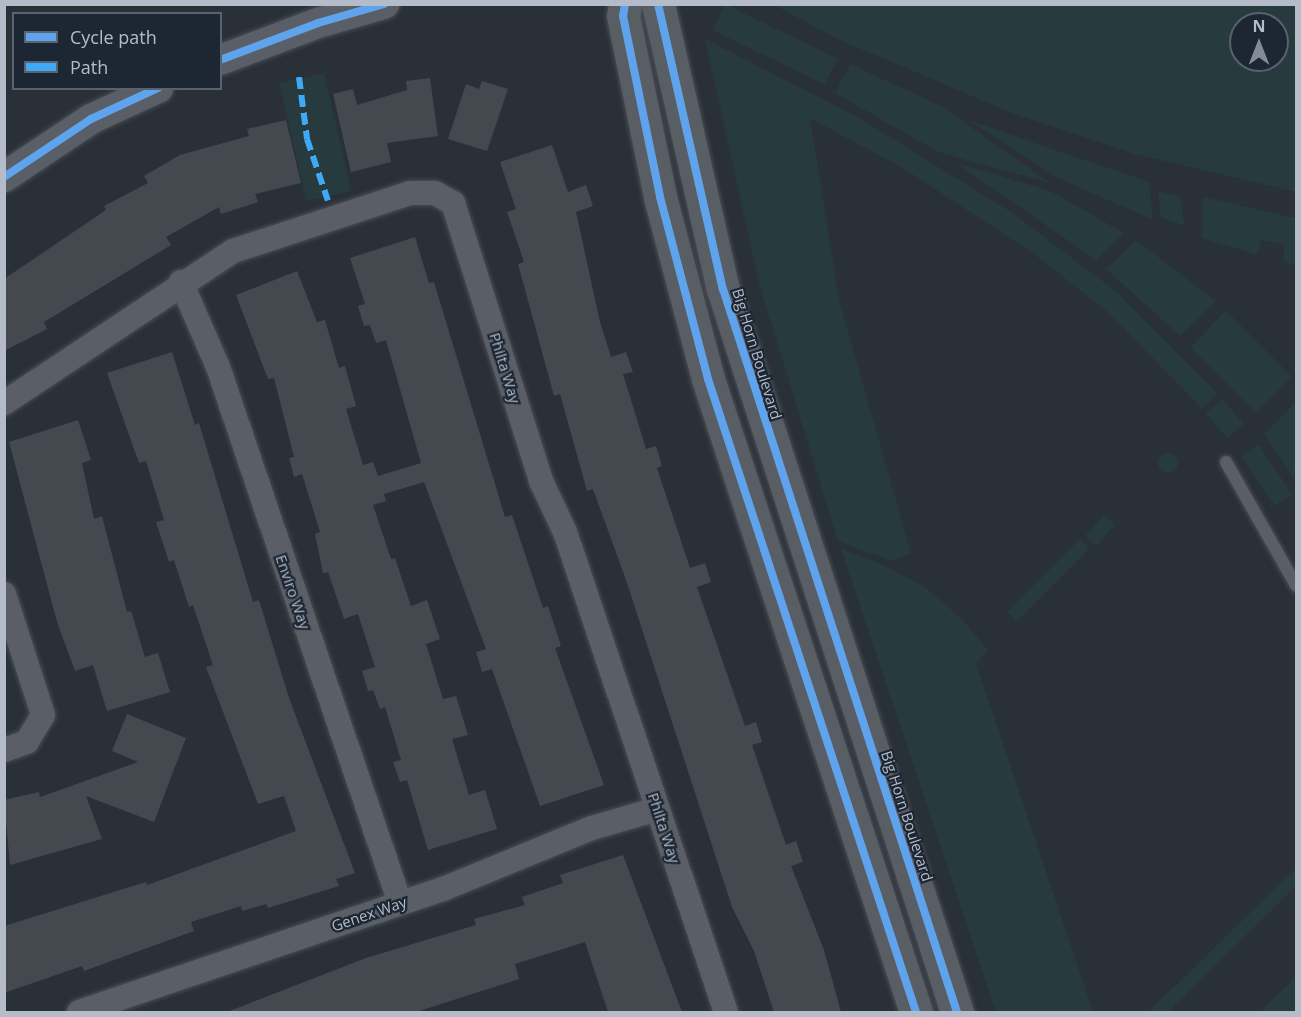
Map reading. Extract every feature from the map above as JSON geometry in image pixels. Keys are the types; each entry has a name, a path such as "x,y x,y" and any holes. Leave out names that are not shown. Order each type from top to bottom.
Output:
{"main road":[{"path":"625,4 623,16 660,197 708,380 916,1012"},
{"name":"Big Horn Boulevard","path":"658,4 719,274 802,545 957,1012"}],"street":[{"path":"222,59 318,23 384,4"},
{"path":"4,177 91,119 154,90"},
{"name":"Philta Way","path":"4,403 181,282 233,251 396,197 425,191 453,202 541,481 565,532 726,1012"},
{"name":"Enviro Way","path":"181,282 218,367 400,903"},
{"path":"4,594 43,715 27,742 4,750"},
{"name":"Genex Way","path":"79,1012 400,903 592,828 657,809"}],"lane":[{"path":"1226,462 1296,585"}],"green space":[{"path":"725,4 837,59 825,85 712,30"},
{"path":"774,5 1296,5 1296,192 1135,154 1012,113 842,41"},
{"path":"705,39 856,116 1011,212 1117,292 1218,394 1202,409 1109,313 1034,254 903,168 810,118 839,300 911,553 892,561 838,541 760,287"},
{"path":"850,64 943,107 1050,183 938,152 835,93"},
{"path":"324,73 351,191 306,201 279,83"},
{"path":"968,120 1149,182 1153,220 1056,177"},
{"path":"956,163 1050,191 1124,233 1096,260"},
{"path":"1158,191 1180,197 1185,226 1161,218"},
{"path":"1203,197 1296,218 1296,265 1284,262 1284,245 1261,240 1257,255 1202,238"},
{"path":"1136,240 1216,301 1180,336 1106,269"},
{"path":"1226,311 1292,377 1256,413 1190,347"},
{"path":"1222,399 1244,424 1227,438 1205,413"},
{"path":"1296,402 1296,481 1264,434"},
{"path":"1259,445 1292,494 1275,506 1242,457"},
{"path":"1164,453 1172,453 1178,459 1178,467 1172,473 1164,473 1158,467 1158,459"},
{"path":"1104,515 1115,525 1096,546 1085,536"},
{"path":"1080,539 1090,549 1017,622 1007,612"},
{"path":"841,549 881,564 925,587 964,621 988,651 976,663 1093,1012 996,1012"},
{"path":"1296,868 1296,886 1168,1012 1148,1012"},
{"path":"1296,977 1296,1012 1260,1012"}],"building":[{"path":"430,78 438,136 387,143 391,162 351,172 333,94 353,89 357,105 407,90 406,81"},
{"path":"482,81 508,89 487,151 448,139 466,84 479,89"},
{"path":"286,120 301,183 255,194 258,202 221,214 219,207 166,237 171,245 44,322 47,329 4,351 4,279 106,210 104,206 148,183 144,176 180,155 249,136 247,129"},
{"path":"552,145 568,192 586,185 593,206 576,212 600,322 611,357 626,352 633,372 623,374 646,449 656,446 662,466 657,468 690,568 705,563 711,582 697,587 745,726 756,722 762,742 752,745 786,845 796,841 803,862 791,866 824,950 841,1012 774,1012 754,951 732,907 626,580 593,489 587,491 560,394 554,396 518,264 524,262 507,212 516,209 500,162"},
{"path":"415,237 429,283 434,282 505,517 512,515 543,608 548,606 561,646 555,648 604,785 540,806 492,669 482,672 476,652 486,649 424,482 384,494 386,501 373,505 391,559 395,558 411,606 427,600 440,639 426,644 443,699 456,696 468,735 452,739 469,795 485,790 497,829 428,850 407,780 400,782 393,762 401,760 385,707 380,709 373,690 368,691 362,671 375,667 358,614 344,619 328,572 323,573 315,534 320,532 302,474 294,477 289,458 294,457 274,378 268,379 236,295 297,271 317,322 325,320 339,368 345,366 356,406 346,409 363,465 373,462 378,476 421,463 386,340 376,343 370,325 364,326 358,306 365,304 350,258"},
{"path":"172,352 195,425 199,423 253,602 259,600 289,698 355,873 336,879 339,886 268,908 266,904 242,911 241,906 191,922 194,931 84,971 82,966 4,993 4,926 146,882 147,885 296,831 284,796 258,804 206,667 213,665 193,605 189,607 174,560 169,562 156,522 164,520 146,461 139,463 107,373"},
{"path":"78,420 91,460 82,463 94,519 102,516 127,612 131,611 145,657 158,653 170,692 107,711 93,665 75,671 57,622 9,442"},
{"path":"127,714 186,738 154,822 86,796 102,839 10,865 4,800 39,792 40,797 138,762 112,751"},
{"path":"623,855 682,1012 608,1012 585,942 515,964 519,979 416,1012 227,1012 366,958 476,925 474,919 525,905 522,897 563,883 560,875"}],"marked path":[{"path":"299,77 307,139 328,201"}],"cycle path":[{"path":"222,59 318,23 384,4"},
{"path":"625,4 623,16 660,197 708,379 916,1012"},
{"path":"658,4 723,289 957,1012"},
{"path":"4,177 91,119 154,90"}]}
